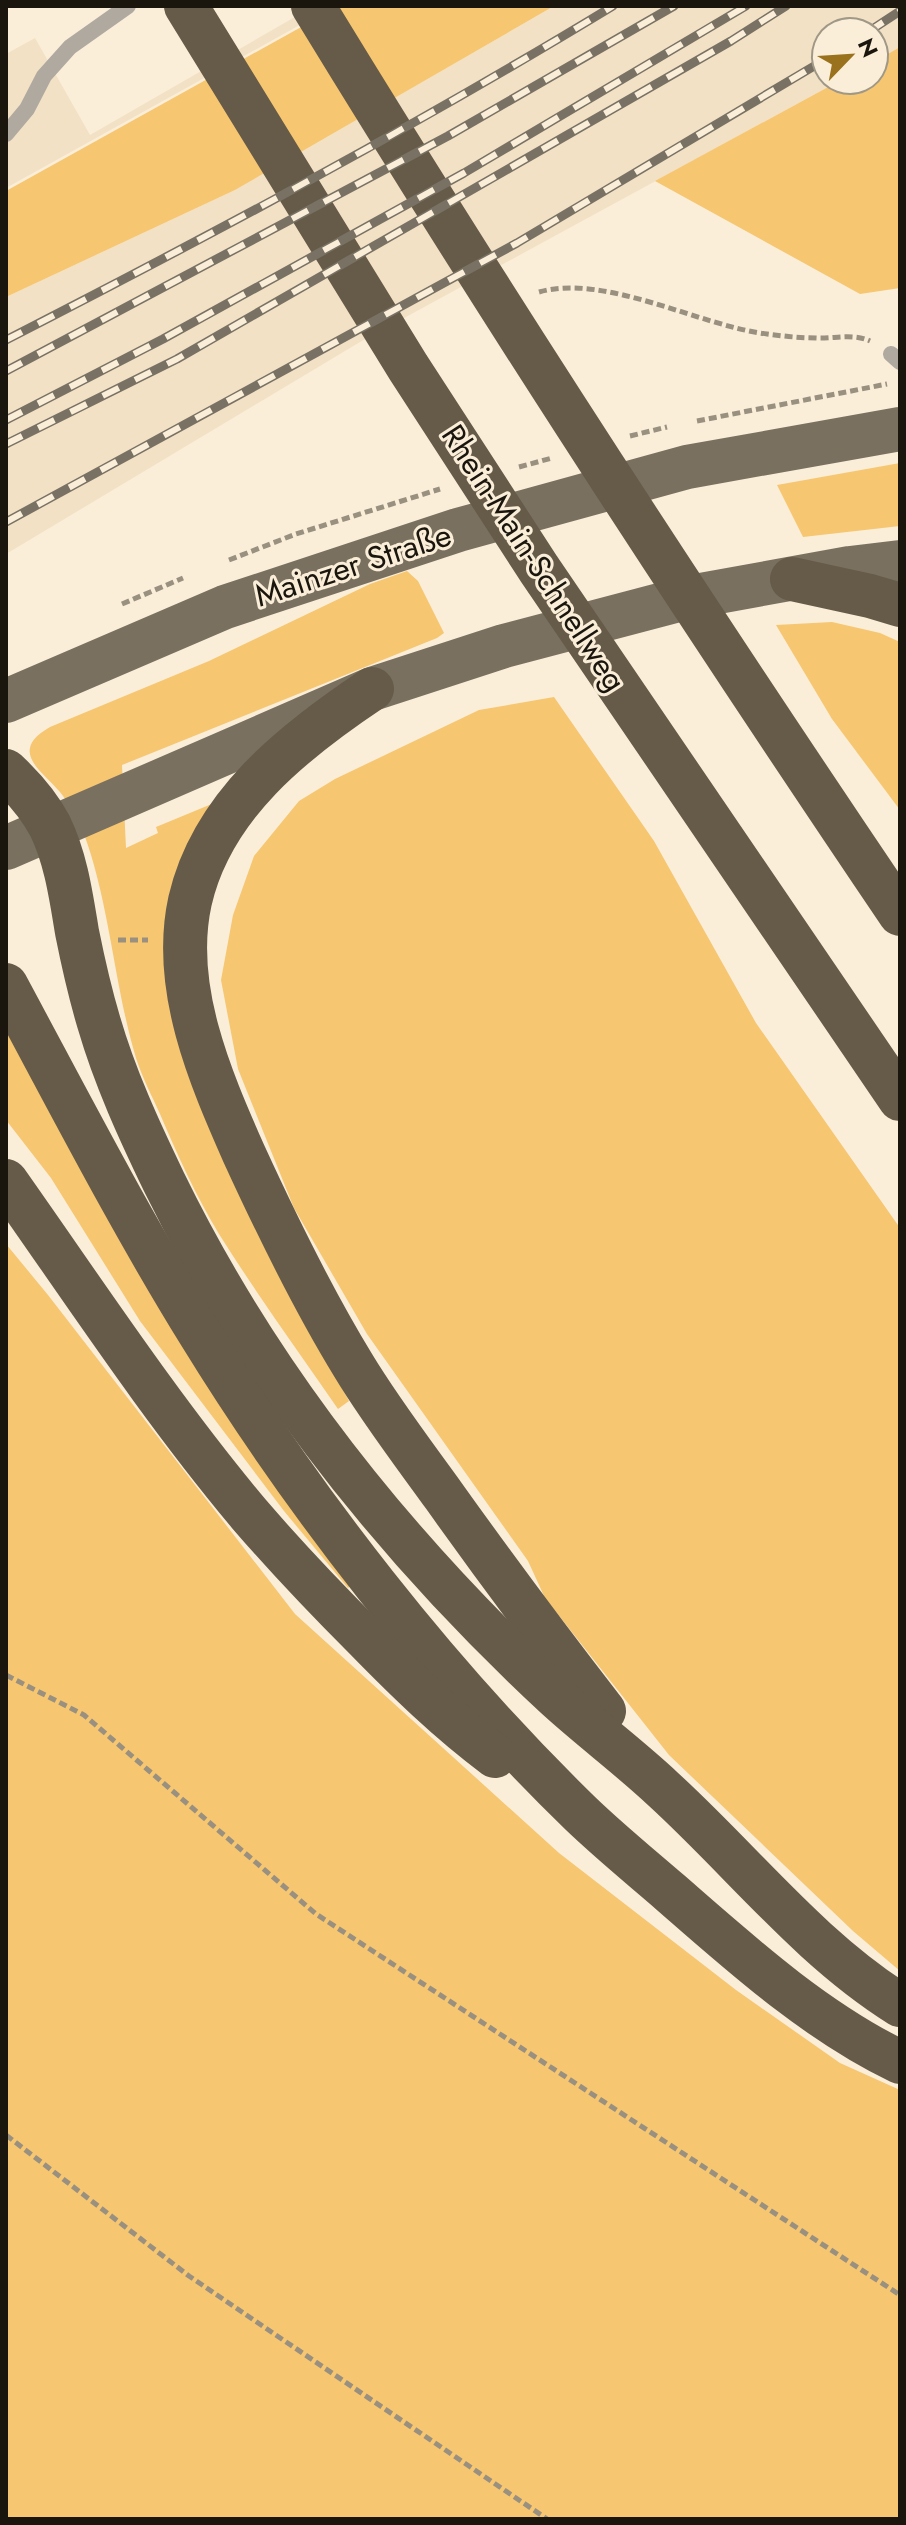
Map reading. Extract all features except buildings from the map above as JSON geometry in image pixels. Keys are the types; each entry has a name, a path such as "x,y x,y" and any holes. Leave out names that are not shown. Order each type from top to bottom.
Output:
{"highway":[{"name":"Rhein-Main-Schnellweg","path":"186,6 408,367 674,769 900,1099"},
{"path":"313,6 593,453 900,914"},
{"path":"792,579 900,605"},
{"path":"372,689 320,724 282,755 237,807 206,852 190,902 184,944 191,1001 203,1054 272,1215 353,1366 522,1606 664,1789"},
{"path":"6,771 38,806 58,844 88,984 123,1094 213,1273 266,1358 324,1440 429,1568 557,1698 664,1789 782,1907 856,1975 900,2005"},
{"path":"6,985 148,1248 202,1337 327,1520 448,1670 512,1743 599,1830 745,1957 816,2010 877,2051 900,2062"},
{"path":"6,1181 150,1385 249,1513 319,1592 400,1674 472,1739 599,1830"}],"main road":[{"name":"Mainzer Straße","path":"6,701 225,607 458,530 687,467 900,429"},
{"path":"6,848 372,689 504,646 690,597 900,562"}],"lane":[{"path":"6,134 27,109 44,76 70,47 128,6"}],"path":[{"path":"532,294 547,289 609,292 762,333 818,338 862,337 895,358"},
{"path":"6,1675 84,1715 316,1914 900,2295"},
{"path":"6,2135 189,2276 547,2519"}],"shaded area":[{"path":"314,6 334,6 6,188 6,54 35,38 90,135"},
{"path":"339,6 554,6 235,190 6,297 6,191"},
{"path":"554,6 900,6 900,47 890,53 890,16 810,16 812,96 360,342 6,554 6,297 235,190"},
{"path":"900,47 900,288 860,294 655,181 812,96 890,96 890,53"},
{"path":"900,463 900,526 803,537 777,485"},
{"path":"407,571 418,581 444,633 437,638 122,765 126,848 158,833 156,827 219,801 173,951 317,1343 349,1401 338,1409 219,1234 180,1160 136,1058 100,889 84,834 67,801 37,768 30,752 31,744 50,727 209,661 370,584"},
{"path":"832,622 880,633 900,642 900,810 832,719 776,625"},
{"path":"554,697 654,841 756,1023 900,1228 900,1971 853,1931 669,1755 545,1598 528,1561 367,1334 294,1208 238,1069 221,980 233,915 254,856 299,801 335,779 479,710"},
{"path":"6,1022 354,1583 348,1588 284,1511 140,1321 51,1178 6,1120"},
{"path":"6,1244 295,1614 559,1853 736,1990 840,2063 900,2090 900,2519 6,2519"}],"railway":[{"path":"6,340 312,179 613,6"},
{"path":"6,371 448,136 674,6"},
{"path":"6,420 163,339 464,173 746,6"},
{"path":"6,444 177,359 731,41 786,6"},
{"path":"890,18 900,11"},
{"path":"6,522 517,243 810,69"}]}
